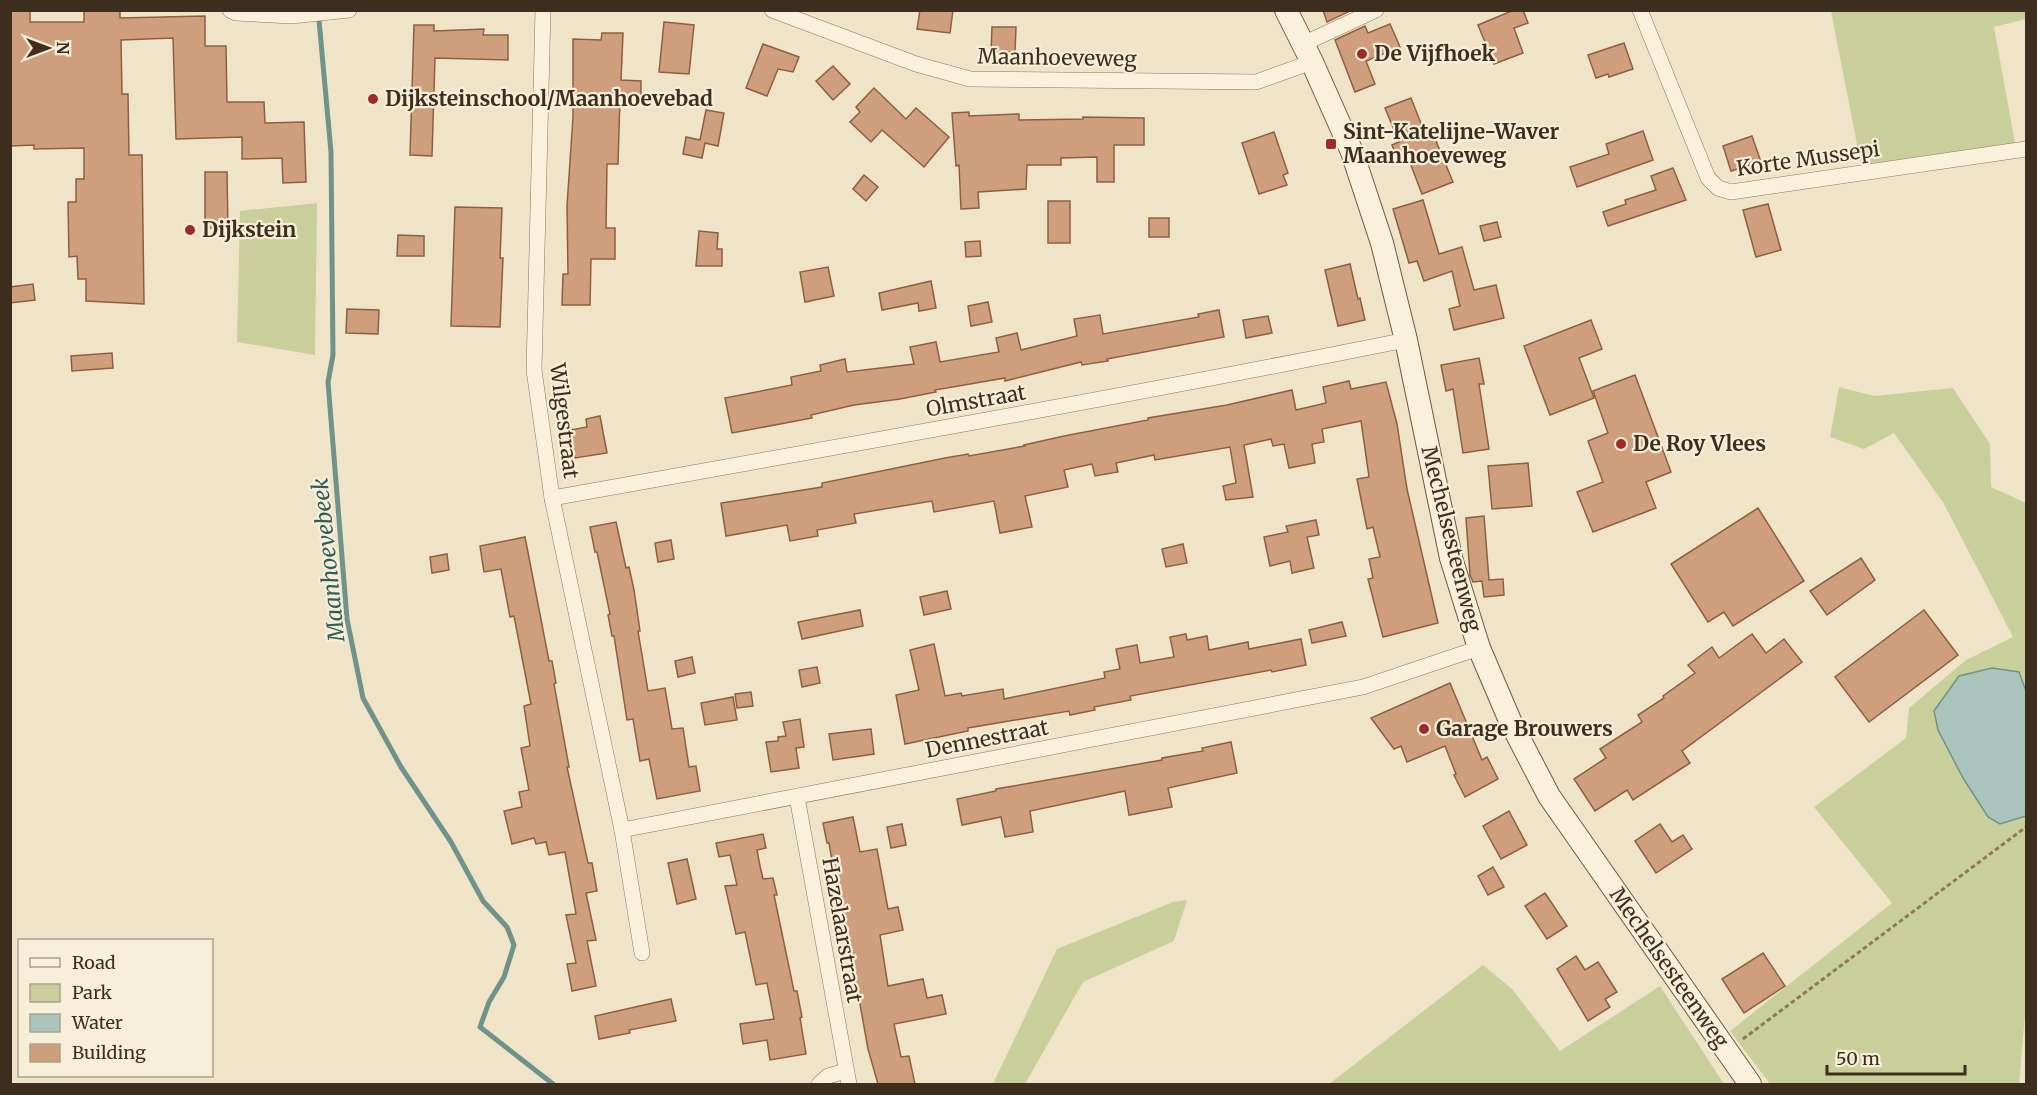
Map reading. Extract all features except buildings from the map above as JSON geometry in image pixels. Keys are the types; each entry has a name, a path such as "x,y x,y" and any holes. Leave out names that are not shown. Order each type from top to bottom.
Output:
{"main road":[{"name":"Mechelsesteenweg","path":"1286,10 1308,53 1352,152 1382,243 1406,340 1451,558 1479,648 1511,723 1548,796 1750,1084"}],"street":[{"path":"230,10 236,13 291,16 349,10"},
{"name":"Wilgestraat","path":"543,10 534,370 552,498 622,830"},
{"name":"Maanhoeveweg","path":"772,10 916,64 970,79 1256,82 1308,53"},
{"path":"1308,53 1376,10"},
{"name":"Korte Mussepi","path":"1640,10 1708,178 1718,188 1731,192 2026,149"},
{"name":"Olmstraat","path":"552,498 1083,403 1406,340"},
{"name":"Dennestraat","path":"622,830 1363,687 1479,648"},
{"name":"Hazelaarstraat","path":"797,797 848,1078 828,1076 819,1084"},
{"path":"622,830 642,953"}],"path":[{"path":"1727,1051 2026,828"}],"green space":[{"path":"1831,11 2026,11 2026,19 1994,27 2015,143 1861,165"},
{"path":"317,203 315,355 237,342 240,211"},
{"path":"1839,387 1874,396 1953,388 1990,444 1991,487 2026,503 2026,691 2019,672 1992,668 1959,676 1938,730 1963,778 1988,817 2000,824 2026,816 2026,1004 2019,1084 1770,1084 1730,1031 1892,903 1814,807 1906,738 1909,708 1966,660 2013,637 1944,504 1894,433 1864,449 1830,437"},
{"path":"1187,900 1174,941 1083,982 1025,1084 993,1084 1057,949 1173,902"},
{"path":"1483,965 1512,989 1560,1051 1660,986 1724,1084 1329,1084"}],"water":[{"path":"1992,668 2019,672 2026,691 2026,816 2000,824 1988,817 1963,778 1938,730 1934,711 1959,676"}],"waterway":[{"name":"Maanhoevebeek","path":"319,20 331,152 333,355 328,382 347,619 363,698 401,767 451,842 483,901 507,927 514,945 504,977 489,1002 480,1027 553,1084"}],"place":[{"name":"De Vijfhoek","path":"1362,54"},
{"name":"Dijksteinschool/Maanhoevebad","path":"373,99"},
{"name":"Sint-Katelijne-Waver Maanhoeveweg","path":"1331,144"},
{"name":"Dijkstein","path":"190,230"},
{"name":"De Roy Vlees","path":"1621,444"},
{"name":"Garage Brouwers","path":"1424,729"}]}
